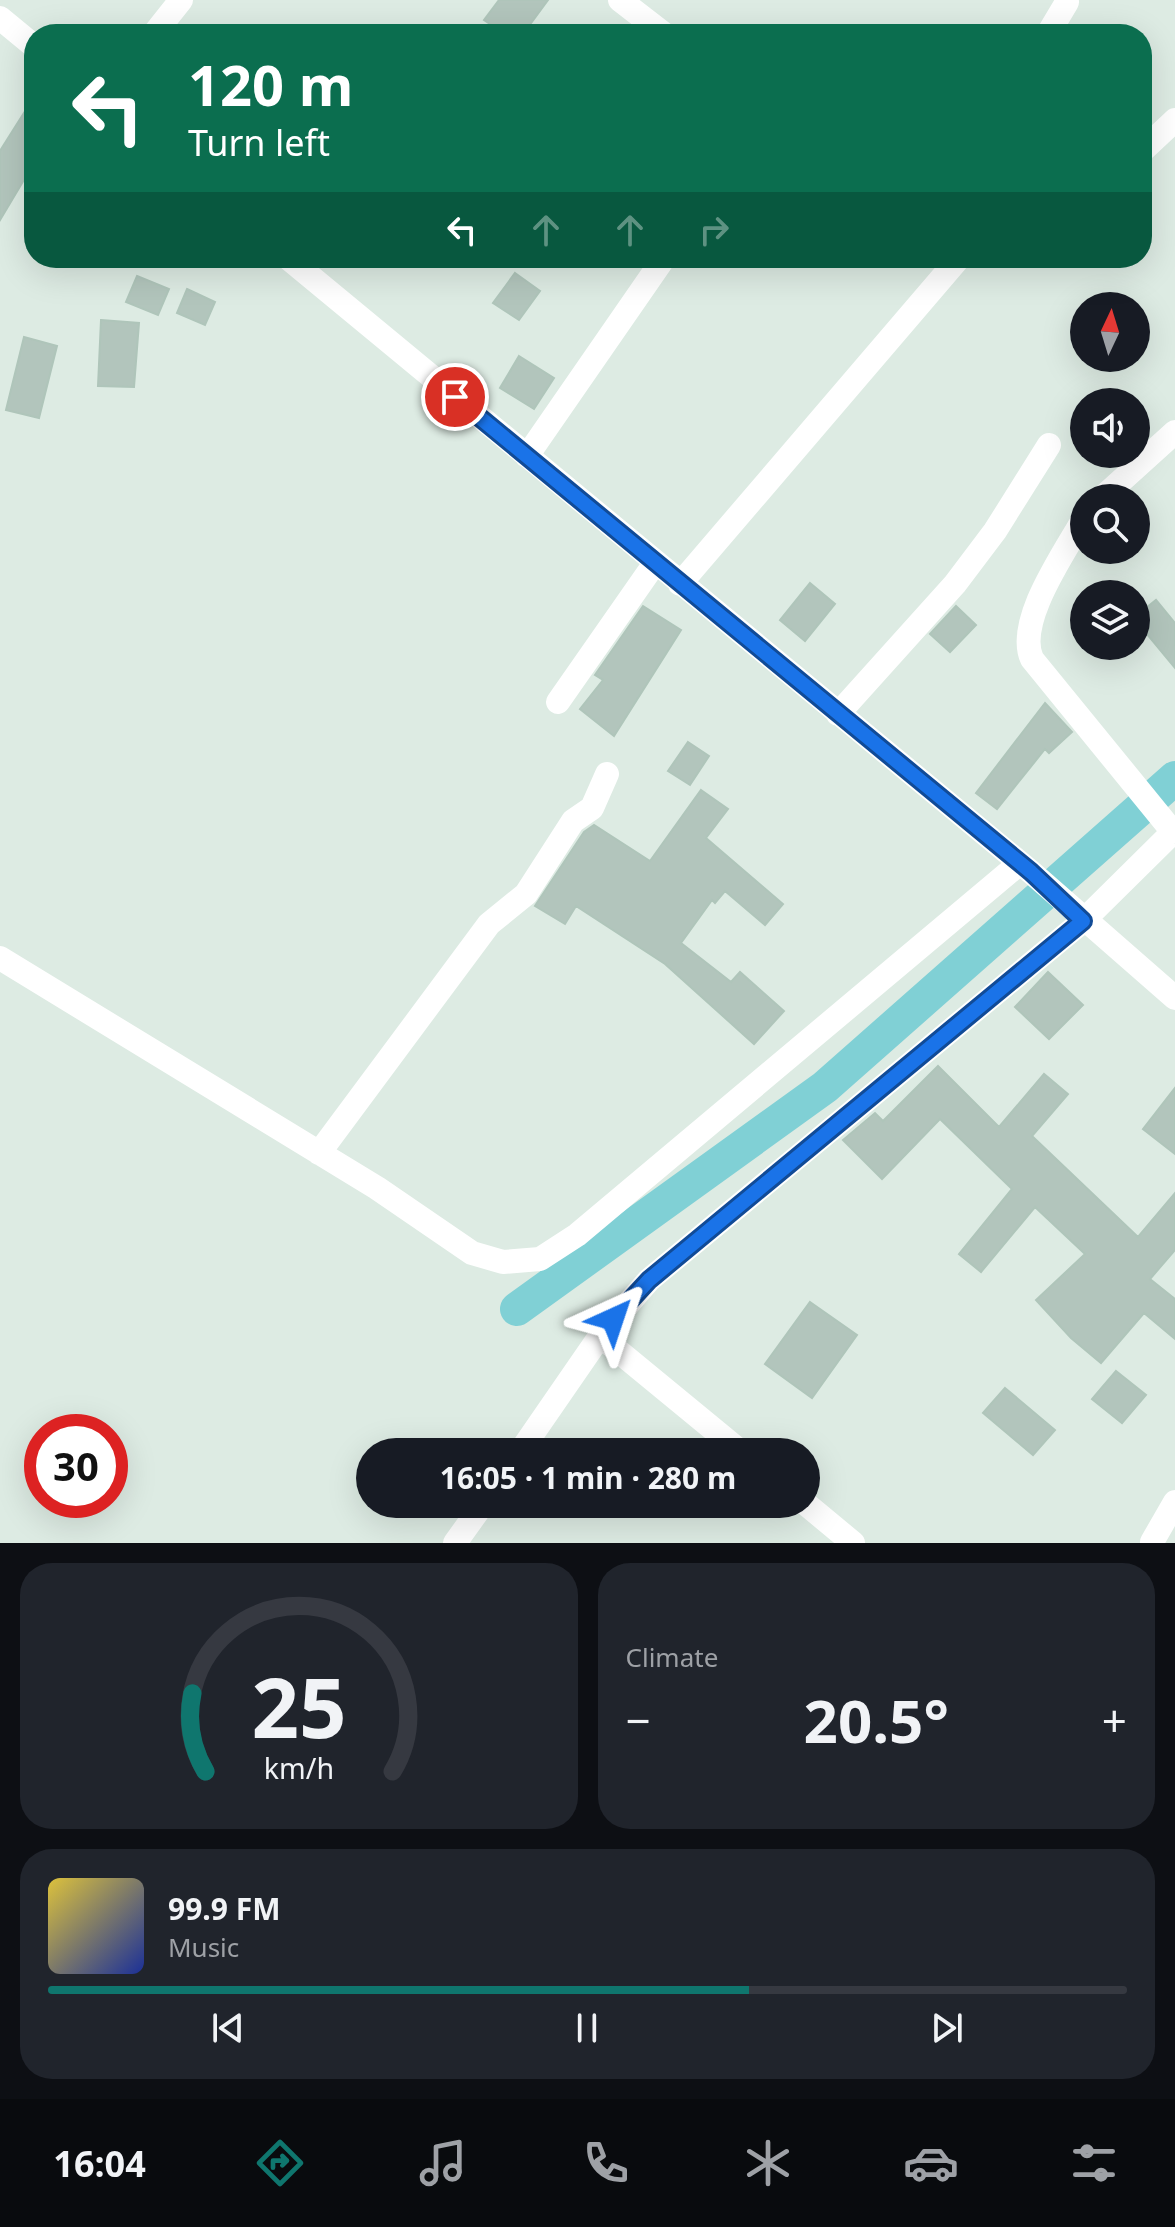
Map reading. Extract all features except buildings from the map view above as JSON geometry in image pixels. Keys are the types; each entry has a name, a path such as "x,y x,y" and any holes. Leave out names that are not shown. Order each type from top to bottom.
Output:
{"street":[{"path":"162,24 181,0"},
{"path":"620,0 651,24"},
{"path":"1054,24 1067,2"},
{"path":"0,18 24,38"},
{"path":"1152,141 1175,120"},
{"path":"300,268 1025,867 1175,998"},
{"path":"527,456 657,268"},
{"path":"680,584 950,268"},
{"path":"1117,484 1175,432"},
{"path":"838,714 955,584 995,531 1049,445"},
{"path":"530,1438 600,1336 649,1280 1076,914 1170,826 1032,659 1027,648 1029,623 1070,545"},
{"path":"558,702 655,563"},
{"path":"319,1153 489,924 526,894 573,821 592,808 607,774"},
{"path":"0,958 319,1153 472,1253 503,1262 540,1259 577,1235 1025,867"},
{"path":"600,1336 724,1438"},
{"path":"1152,1542 1175,1502"},
{"path":"820,1516 853,1543"},
{"path":"455,1543 473,1518"}],"waterway":[{"path":"517,1309 825,1087 1175,778"}],"route":[{"path":"455,397 1031,872 1083,921 649,1280 613,1319"}]}
